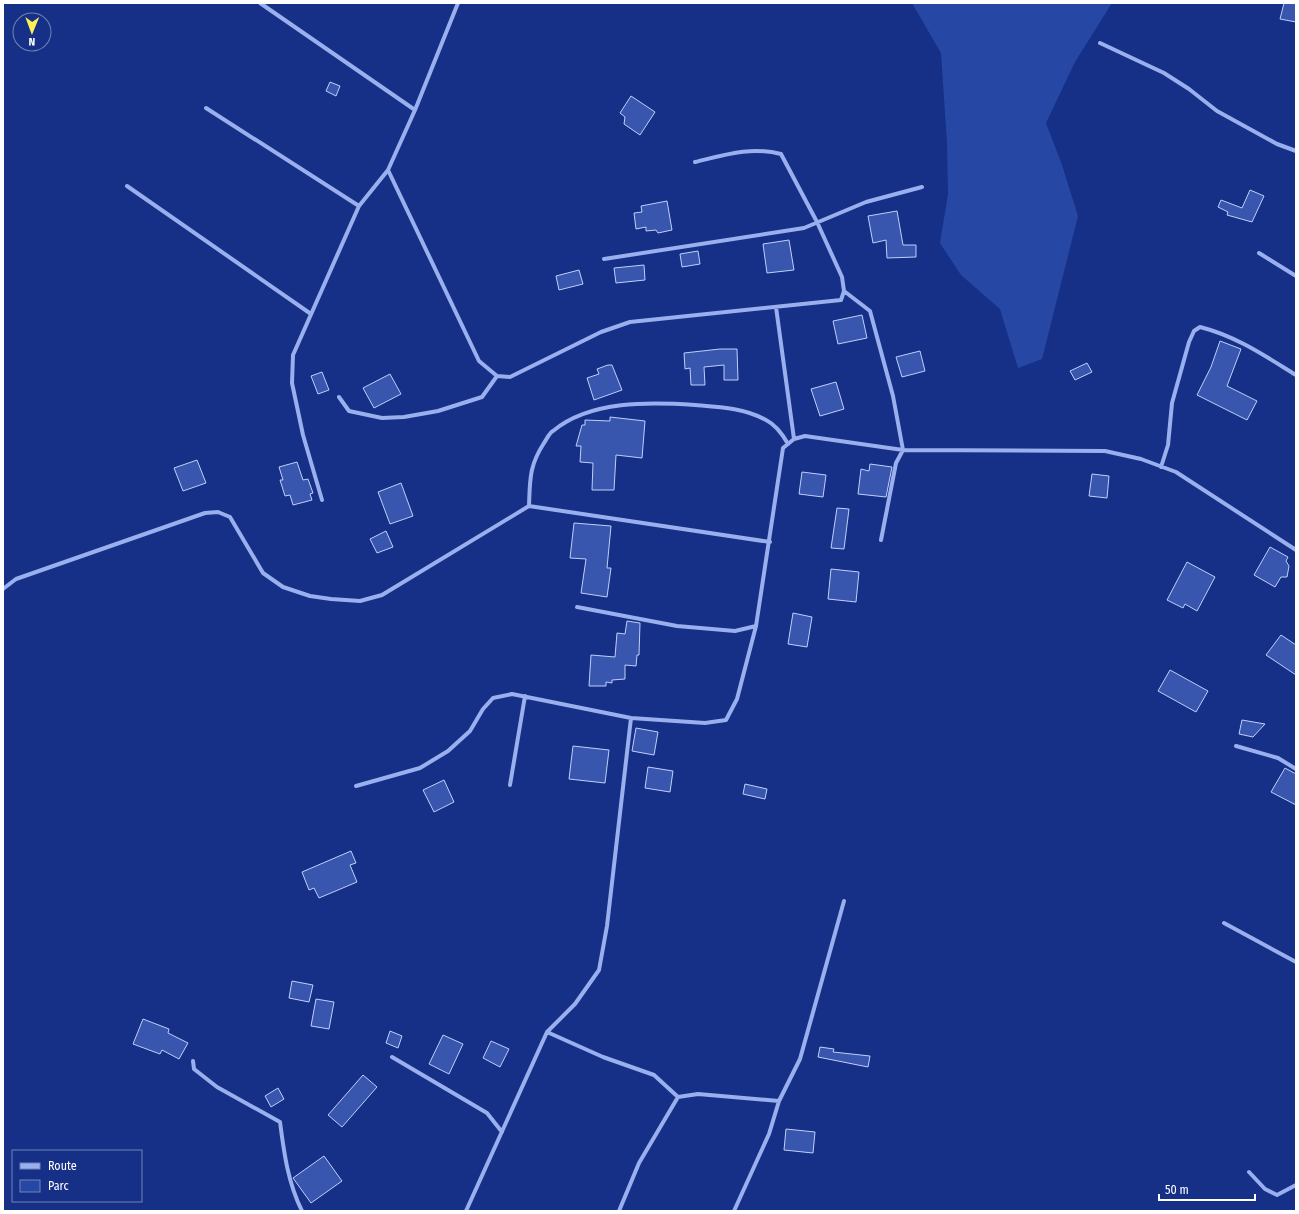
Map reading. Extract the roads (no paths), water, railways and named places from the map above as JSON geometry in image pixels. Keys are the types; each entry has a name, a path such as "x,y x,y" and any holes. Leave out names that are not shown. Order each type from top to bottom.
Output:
{"street":[{"path":"260,3 415,110"},
{"path":"322,500 303,436 292,383 293,355 359,206 388,170 415,110 458,3"},
{"path":"1100,43 1164,73 1189,89 1217,111 1277,144 1296,151"},
{"path":"206,108 359,206"},
{"path":"388,170 479,361 497,376 510,377 601,332 630,322 841,300 844,291 842,277 817,222 781,154 767,150 743,150 695,162"},
{"path":"127,186 311,314"},
{"path":"604,258 804,228 866,202 922,187"},
{"path":"1259,253 1296,276"},
{"path":"844,291 870,311 893,396 903,450 896,464 881,540"},
{"path":"776,307 794,439"},
{"path":"1161,467 1168,445 1172,403 1189,342 1194,331 1200,327 1218,332 1254,349 1296,375"},
{"path":"339,397 349,411 382,418 404,417 438,411 482,397 497,376"},
{"path":"529,506 530,471 538,452 552,431 579,415 616,406 657,402 728,407 767,420 781,432 788,444"},
{"path":"356,786 420,768 448,751 470,731 483,709 493,698 512,694 631,718 705,723 726,720 737,699 756,626 770,542 783,448 794,439 805,436 903,450 1105,451 1141,459 1176,472 1296,550"},
{"path":"3,589 16,579 205,513 218,512 230,517 262,573 283,587 310,596 360,601 382,595 529,506 770,542"},
{"path":"577,607 677,626 735,631 756,626"},
{"path":"510,785 525,696"},
{"path":"466,1211 547,1032 574,1004 599,970 607,926 631,718"},
{"path":"1236,746 1278,758 1296,769"},
{"path":"734,1211 769,1134 779,1101 800,1059 844,901"},
{"path":"1224,923 1296,962"},
{"path":"547,1032 603,1057 654,1075 678,1097"},
{"path":"392,1057 487,1113 502,1132"},
{"path":"193,1061 194,1069 217,1087 280,1122 284,1151 293,1192 302,1211"},
{"path":"678,1097 698,1094 779,1101"},
{"path":"619,1211 639,1164 678,1097"},
{"path":"1250,1172 1265,1189 1277,1195 1296,1185"}]}
